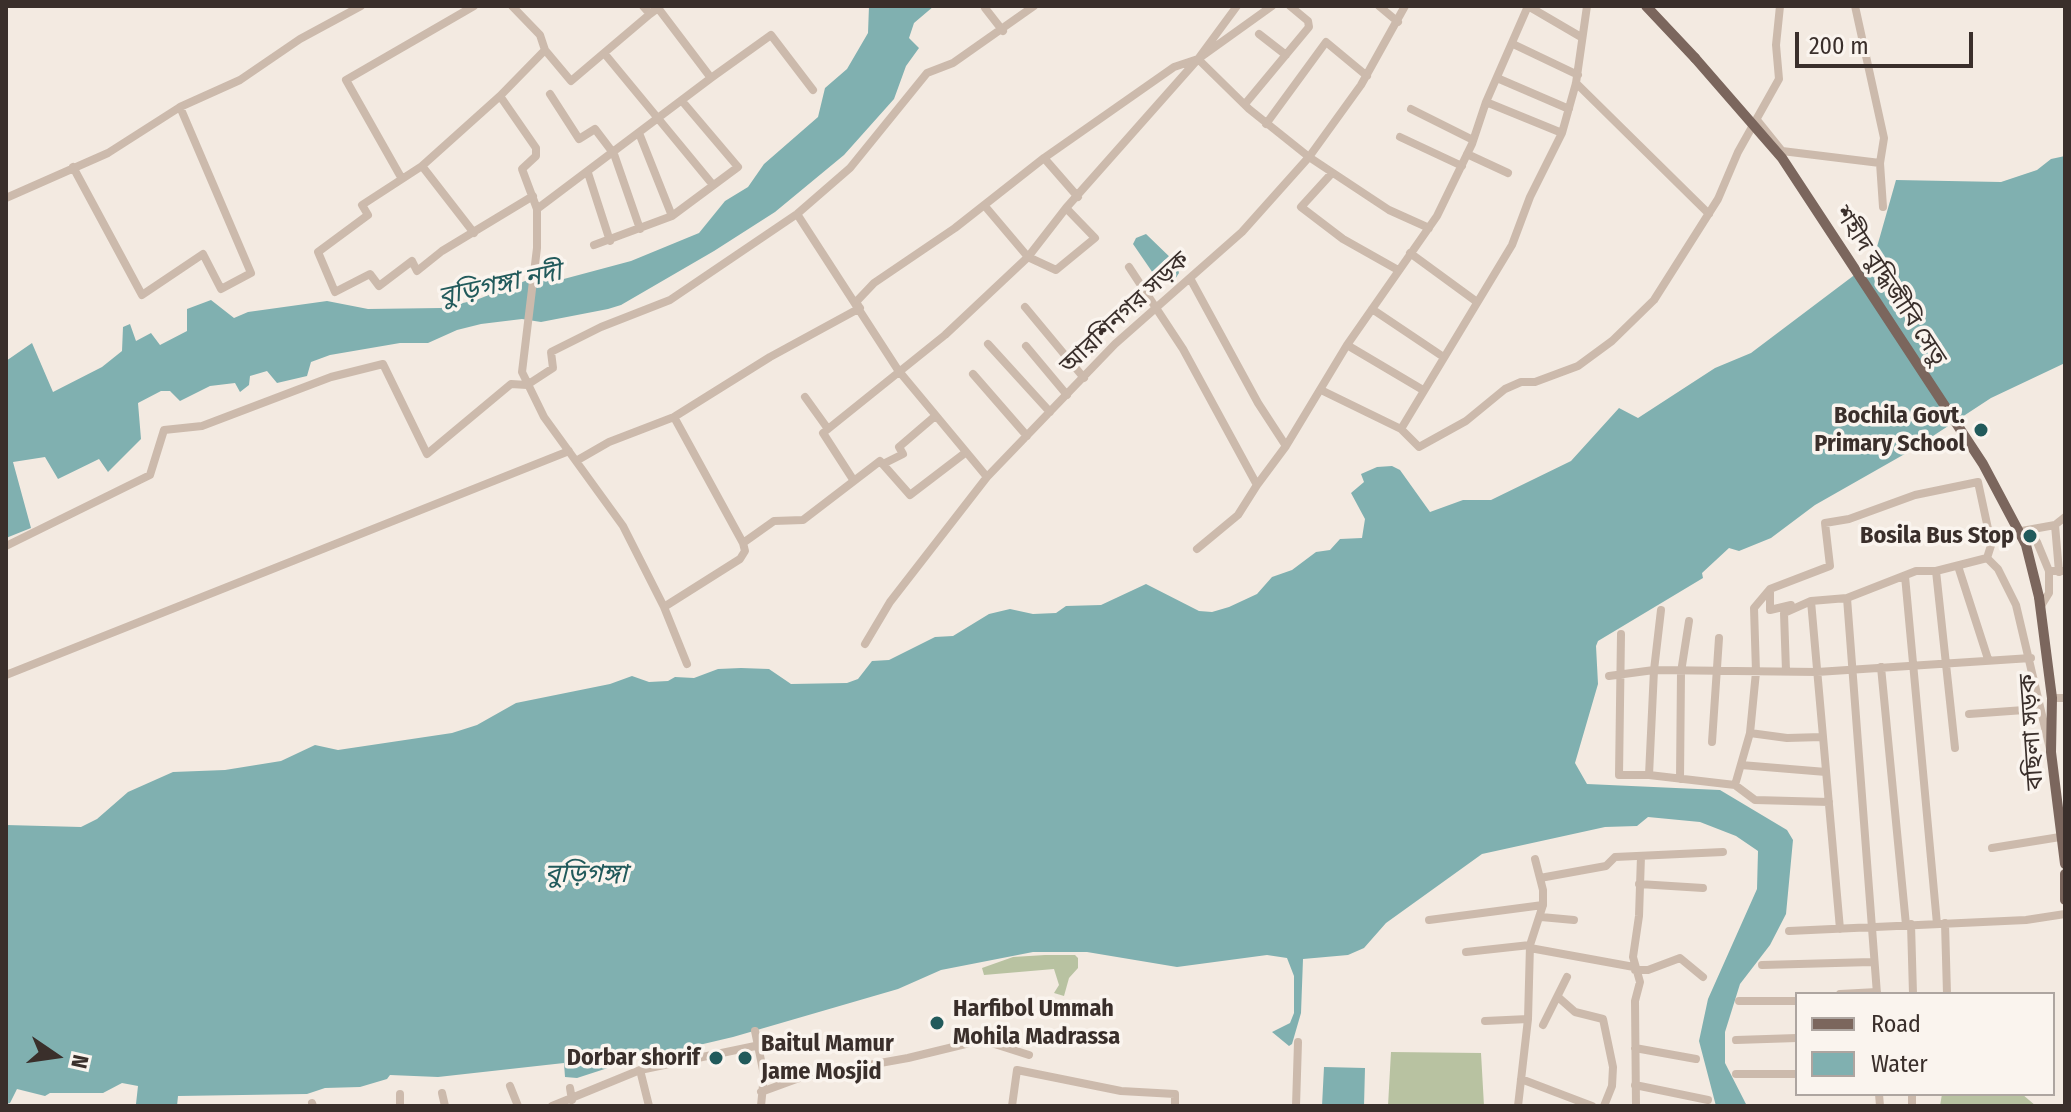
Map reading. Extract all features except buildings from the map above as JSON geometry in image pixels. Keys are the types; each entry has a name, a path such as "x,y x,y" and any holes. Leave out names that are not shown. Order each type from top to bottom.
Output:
{"main road":[{"name":"শহীদ বুদ্ধিজীবি সেতু","path":"1646,6 1782,158 1983,464 2026,545 2040,602"},
{"name":"বছিলা সড়ক","path":"2040,602 2052,698 2051,752 2062,818 2060,837 2065,864"},
{"path":"2065,874 2065,900"}],"street":[{"path":"6,198 108,153 180,107 240,80 300,39 361,6"},
{"path":"402,179 346,80 474,6"},
{"path":"512,6 540,35 545,50 571,81 658,8 711,78"},
{"path":"643,6 650,14"},
{"path":"6,546 150,475 164,430 202,426 331,377 383,364 427,454 511,384 527,385 553,368 551,352 601,327 670,300 797,214 850,168 927,73 953,63 1003,31 1034,6"},
{"path":"854,481 823,433 945,335 1028,257 1066,208 1198,59 1237,6"},
{"path":"576,461 609,442 674,417 770,357 861,309 891,270 1174,67 1198,59 1272,6"},
{"path":"1245,104 1309,24 1290,6"},
{"path":"1379,6 1398,22"},
{"name":"আরশিনগর সড়ক","path":"865,644 890,602 987,477 1115,344 1242,232 1309,157 1367,76 1405,6"},
{"path":"1197,549 1238,515 1286,446 1347,345 1429,228 1462,166 1528,6 1581,37"},
{"path":"1401,429 1442,356 1512,245 1530,197 1562,133 1577,79 1587,6"},
{"path":"1321,390 1401,429 1419,447 1466,421 1505,389 1578,366 1612,341 1654,300 1709,214 1779,79 1776,45 1780,6"},
{"path":"1855,6 1884,138 1880,163 1883,207"},
{"path":"985,8 1003,31"},
{"path":"1259,34 1286,55"},
{"path":"537,209 771,35 813,90"},
{"path":"1266,124 1326,42 1367,76"},
{"path":"1513,44 1577,79 1709,214"},
{"path":"533,196 417,271 412,261 379,286 370,274 335,292 318,252 368,215 362,205 422,166 500,96 545,50"},
{"path":"604,53 656,120 713,185"},
{"path":"1198,59 1266,124 1309,157 1389,210 1429,228"},
{"path":"1497,78 1569,109"},
{"path":"550,94 579,139 595,129 614,154 640,229"},
{"path":"500,96 536,148 536,156 522,169 537,209 537,248 522,372 544,417 623,526 664,607 687,664"},
{"path":"594,245 672,216 738,167 682,101"},
{"path":"1486,102 1562,133"},
{"path":"73,167 142,295 203,254 221,289 251,273 180,107"},
{"path":"1411,109 1473,140"},
{"path":"1757,120 1782,151 1880,163"},
{"path":"639,133 672,216"},
{"path":"1400,137 1462,166"},
{"path":"1467,154 1508,173"},
{"path":"1044,158 1078,197"},
{"path":"422,166 474,233"},
{"path":"588,173 610,241"},
{"path":"1332,173 1301,207 1343,239 1398,270"},
{"path":"984,205 1028,257 1056,270 1094,239 1066,208"},
{"path":"797,214 898,370 987,477"},
{"path":"1410,253 1477,302"},
{"path":"1129,267 1157,307 1257,485"},
{"path":"1191,280 1258,403 1286,446"},
{"path":"1025,307 1084,378"},
{"path":"1372,309 1442,356"},
{"path":"988,344 1050,412"},
{"path":"1347,345 1423,390"},
{"path":"1026,346 1067,395"},
{"path":"973,374 1027,436"},
{"path":"805,397 828,429"},
{"path":"664,607 740,559 745,551 674,417"},
{"path":"883,464 903,454 899,447 934,417"},
{"path":"6,675 569,451"},
{"path":"743,543 774,521 803,520 880,461 910,495 965,453"},
{"path":"1735,785 1750,733 1756,672 1754,608 1770,589 1830,566 1825,523 1849,519 1936,489 1978,482 1990,538 1987,558"},
{"path":"1990,538 2055,525 2065,517"},
{"path":"2049,571 2062,571 2055,525"},
{"path":"2037,542 2049,571 2049,593 2040,602"},
{"path":"1786,671 1784,613 1811,601 1847,598 1916,571 1936,571 1987,558"},
{"path":"1987,558 1998,569 2016,605 2031,658 2038,709 2051,752"},
{"path":"1958,566 1988,659"},
{"path":"1936,571 1955,748"},
{"path":"1905,576 1947,992"},
{"path":"1770,589 1770,610 1795,607"},
{"path":"1847,598 1855,669 1853,700 1877,992"},
{"path":"1811,601 1840,929"},
{"path":"1649,775 1654,670 1661,610"},
{"path":"1680,779 1681,672 1689,621"},
{"path":"1621,634 1619,775 1649,775 1735,785 1755,800 1829,802"},
{"path":"1712,742 1719,638"},
{"path":"1609,676 1654,670 1817,672 1944,661 2031,658"},
{"path":"1881,667 1909,924 1913,992"},
{"path":"2052,698 2065,698"},
{"path":"1969,714 2038,709"},
{"path":"1750,733 1787,738 1822,737"},
{"path":"1741,765 1826,772"},
{"path":"1992,848 2060,837"},
{"path":"1540,878 1606,866 1615,857 1723,852"},
{"path":"1636,1106 1635,1001 1640,988 1634,968 1641,856"},
{"path":"1518,1106 1528,1019 1530,947 1543,905 1535,859"},
{"path":"1639,884 1703,888"},
{"path":"1429,920 1543,905"},
{"path":"1789,931 2026,920 2065,914"},
{"path":"1541,917 1574,920"},
{"path":"1466,952 1530,947 1648,970 1680,958 1703,977"},
{"path":"1762,965 1872,962"},
{"path":"1543,1025 1567,977"},
{"path":"1558,997 1575,1012 1603,1019 1604,1038 1613,1061 1612,1086 1604,1106"},
{"path":"1739,1001 1795,1001"},
{"path":"1485,1021 1528,1019"},
{"path":"755,1031 764,1075 758,1106"},
{"path":"1736,1040 1795,1038"},
{"path":"761,1092 812,1074 908,1058 982,1040 1029,1055"},
{"path":"1296,1106 1298,1042"},
{"path":"552,1106 575,1103 581,1095 640,1070 760,1045"},
{"path":"1635,1048 1696,1059"},
{"path":"640,1070 649,1106"},
{"path":"1012,1106 1017,1070 1121,1091 1175,1094 1175,1106"},
{"path":"1736,1074 1795,1074"},
{"path":"1521,1079 1592,1106"},
{"path":"1635,1085 1708,1100"},
{"path":"510,1086 518,1106"},
{"path":"570,1088 575,1103"},
{"path":"442,1093 445,1106"},
{"path":"400,1094 400,1106"}],"green space":[{"path":"1075,955 1078,958 1078,968 1069,978 1064,996 1054,993 1059,985 1054,969 984,975 982,968 1013,957"},
{"path":"1391,1052 1481,1053 1484,1106 1388,1106"},
{"path":"1942,1096 2024,1096 2036,1106 1940,1106"}],"water":[{"path":"869,6 934,6 914,23 909,38 919,48 906,66 894,99 844,155 775,212 714,251 621,305 608,309 541,322 522,319 481,324 457,330 428,343 400,343 330,355 311,362 307,376 277,383 267,371 250,376 249,385 240,392 235,383 210,386 180,401 170,391 161,391 138,403 141,439 108,472 99,459 58,479 45,457 13,462 31,528 6,538 6,361 32,343 53,392 102,367 122,351 123,327 130,324 136,341 151,333 160,345 187,331 187,309 211,300 234,318 248,312 327,301 368,309 441,308 476,300 538,276 560,280 631,261 699,233 725,201 748,187 764,164 818,117 825,88 847,69 868,33"},
{"name":"বুড়িগঙ্গা","path":"2065,156 2065,363 1991,398 1910,451 1815,505 1771,538 1739,551 1729,548 1702,573 1703,578 1598,641 1596,646 1598,684 1575,763 1587,784 1720,790 1787,830 1793,840 1786,914 1770,945 1740,984 1725,1032 1725,1063 1747,1106 1716,1106 1699,1041 1708,999 1757,889 1758,851 1736,836 1700,822 1648,817 1637,826 1605,827 1482,854 1386,923 1364,948 1348,955 1303,959 1301,1013 1289,1046 1272,1032 1290,1023 1294,1013 1294,976 1287,958 1267,955 1177,967 1087,952 1033,952 941,970 898,989 733,1037 665,1053 634,1052 615,1060 614,1066 577,1078 565,1077 564,1063 438,1077 390,1075 387,1079 360,1087 325,1088 307,1094 178,1096 177,1106 136,1104 138,1086 122,1083 103,1093 50,1093 45,1096 17,1089 10,1103 6,1104 6,825 81,827 97,819 128,792 173,772 225,770 281,761 315,745 338,750 452,733 477,725 516,703 610,684 632,676 649,682 668,681 675,677 694,678 718,669 741,668 769,669 791,684 847,683 858,679 872,661 889,660 935,637 953,636 989,614 1010,609 1033,614 1056,613 1066,606 1101,605 1146,584 1199,611 1212,612 1229,607 1257,594 1272,577 1292,570 1316,552 1330,550 1340,539 1362,538 1365,519 1351,493 1364,482 1361,474 1377,467 1392,466 1400,470 1430,512 1463,500 1491,500 1571,461 1619,408 1638,418 1715,368 1751,353 1873,261 1896,180 2001,182 2037,170 2051,159"},
{"path":"1146,234 1176,263 1179,273 1173,282 1165,283 1155,276 1133,244 1136,238"},
{"path":"1324,1067 1365,1068 1364,1106 1322,1106"}],"place":[{"name":"Bochila Govt. Primary School","path":"1981,430"},
{"name":"Bosila Bus Stop","path":"2030,536"},
{"name":"Harfibol Ummah Mohila Madrassa","path":"937,1023"},
{"name":"Dorbar shorif","path":"716,1058"},
{"name":"Baitul Mamur Jame Mosjid","path":"745,1058"}],"water label":[{"name":"বুড়িগঙ্গা নদী","path":"500,285"}]}
